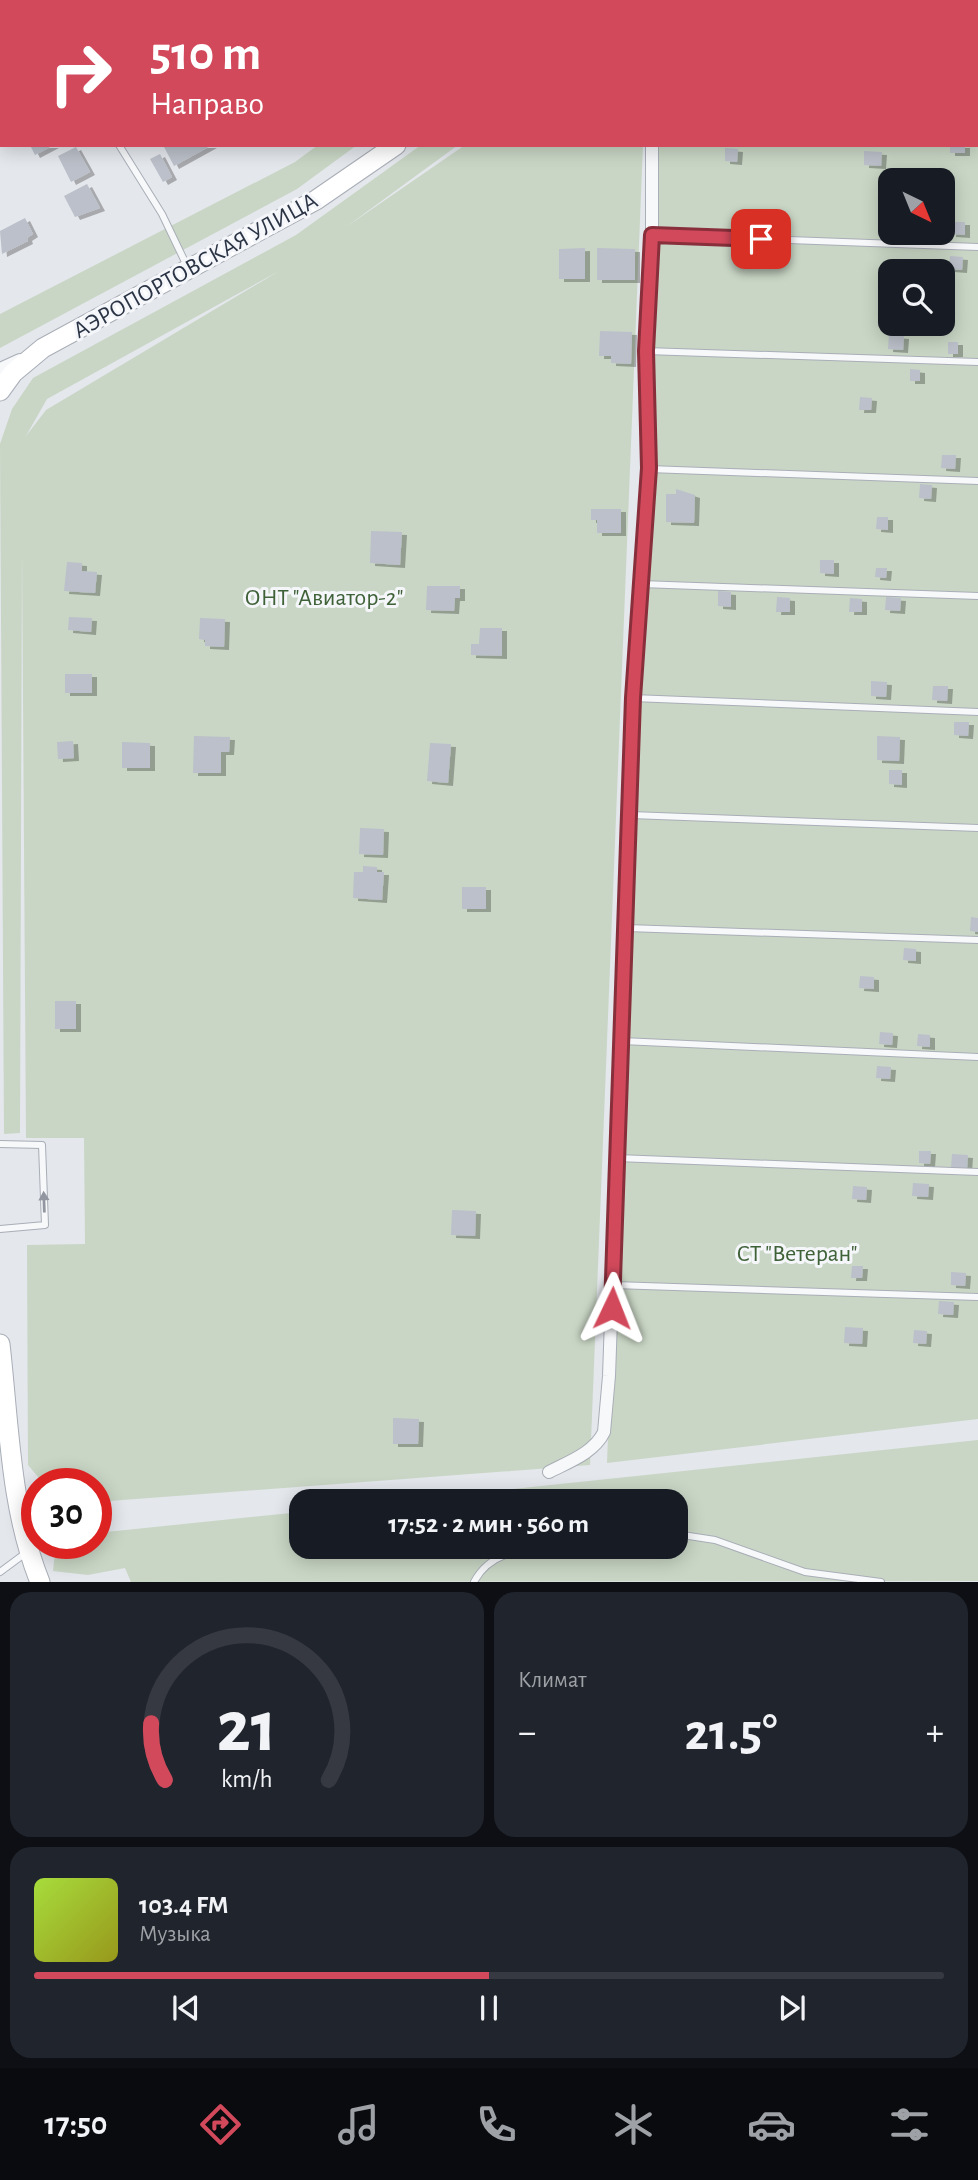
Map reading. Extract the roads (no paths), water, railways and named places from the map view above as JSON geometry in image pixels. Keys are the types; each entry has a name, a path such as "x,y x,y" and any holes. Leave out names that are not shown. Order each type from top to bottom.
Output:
{"street":[{"name":"АЭРОПОРТОВСКАЯ УЛИЦА","path":"0,391 21,365 43,348 316,200 393,147"},
{"path":"549,1472 592,1448 604,1432 614,1285 633,698 649,468 646,351 652,235 652,147"},
{"path":"0,369 43,348"},
{"path":"0,1344 8,1428 21,1504"},
{"path":"32,1559 40,1581"}],"lane":[{"path":"120,147 162,214 189,271"},
{"path":"652,235 978,247"},
{"path":"646,351 978,362"},
{"path":"649,468 978,481"},
{"path":"641,584 978,596"},
{"path":"633,698 978,712"},
{"path":"631,815 978,828"},
{"path":"627,928 978,940"},
{"path":"622,1041 978,1057"},
{"path":"0,1144 42,1145 45,1226 0,1229"},
{"path":"617,1158 978,1172"},
{"path":"614,1285 978,1297"},
{"path":"688,1536 715,1540 805,1572 881,1581"},
{"path":"0,1573 21,1557"},
{"path":"474,1581 484,1567 496,1559"}],"park label":[{"name":"ОНТ \"Авиатор-2\"","path":"324,597"},
{"name":"СТ \"Ветеран\"","path":"797,1253"}]}
